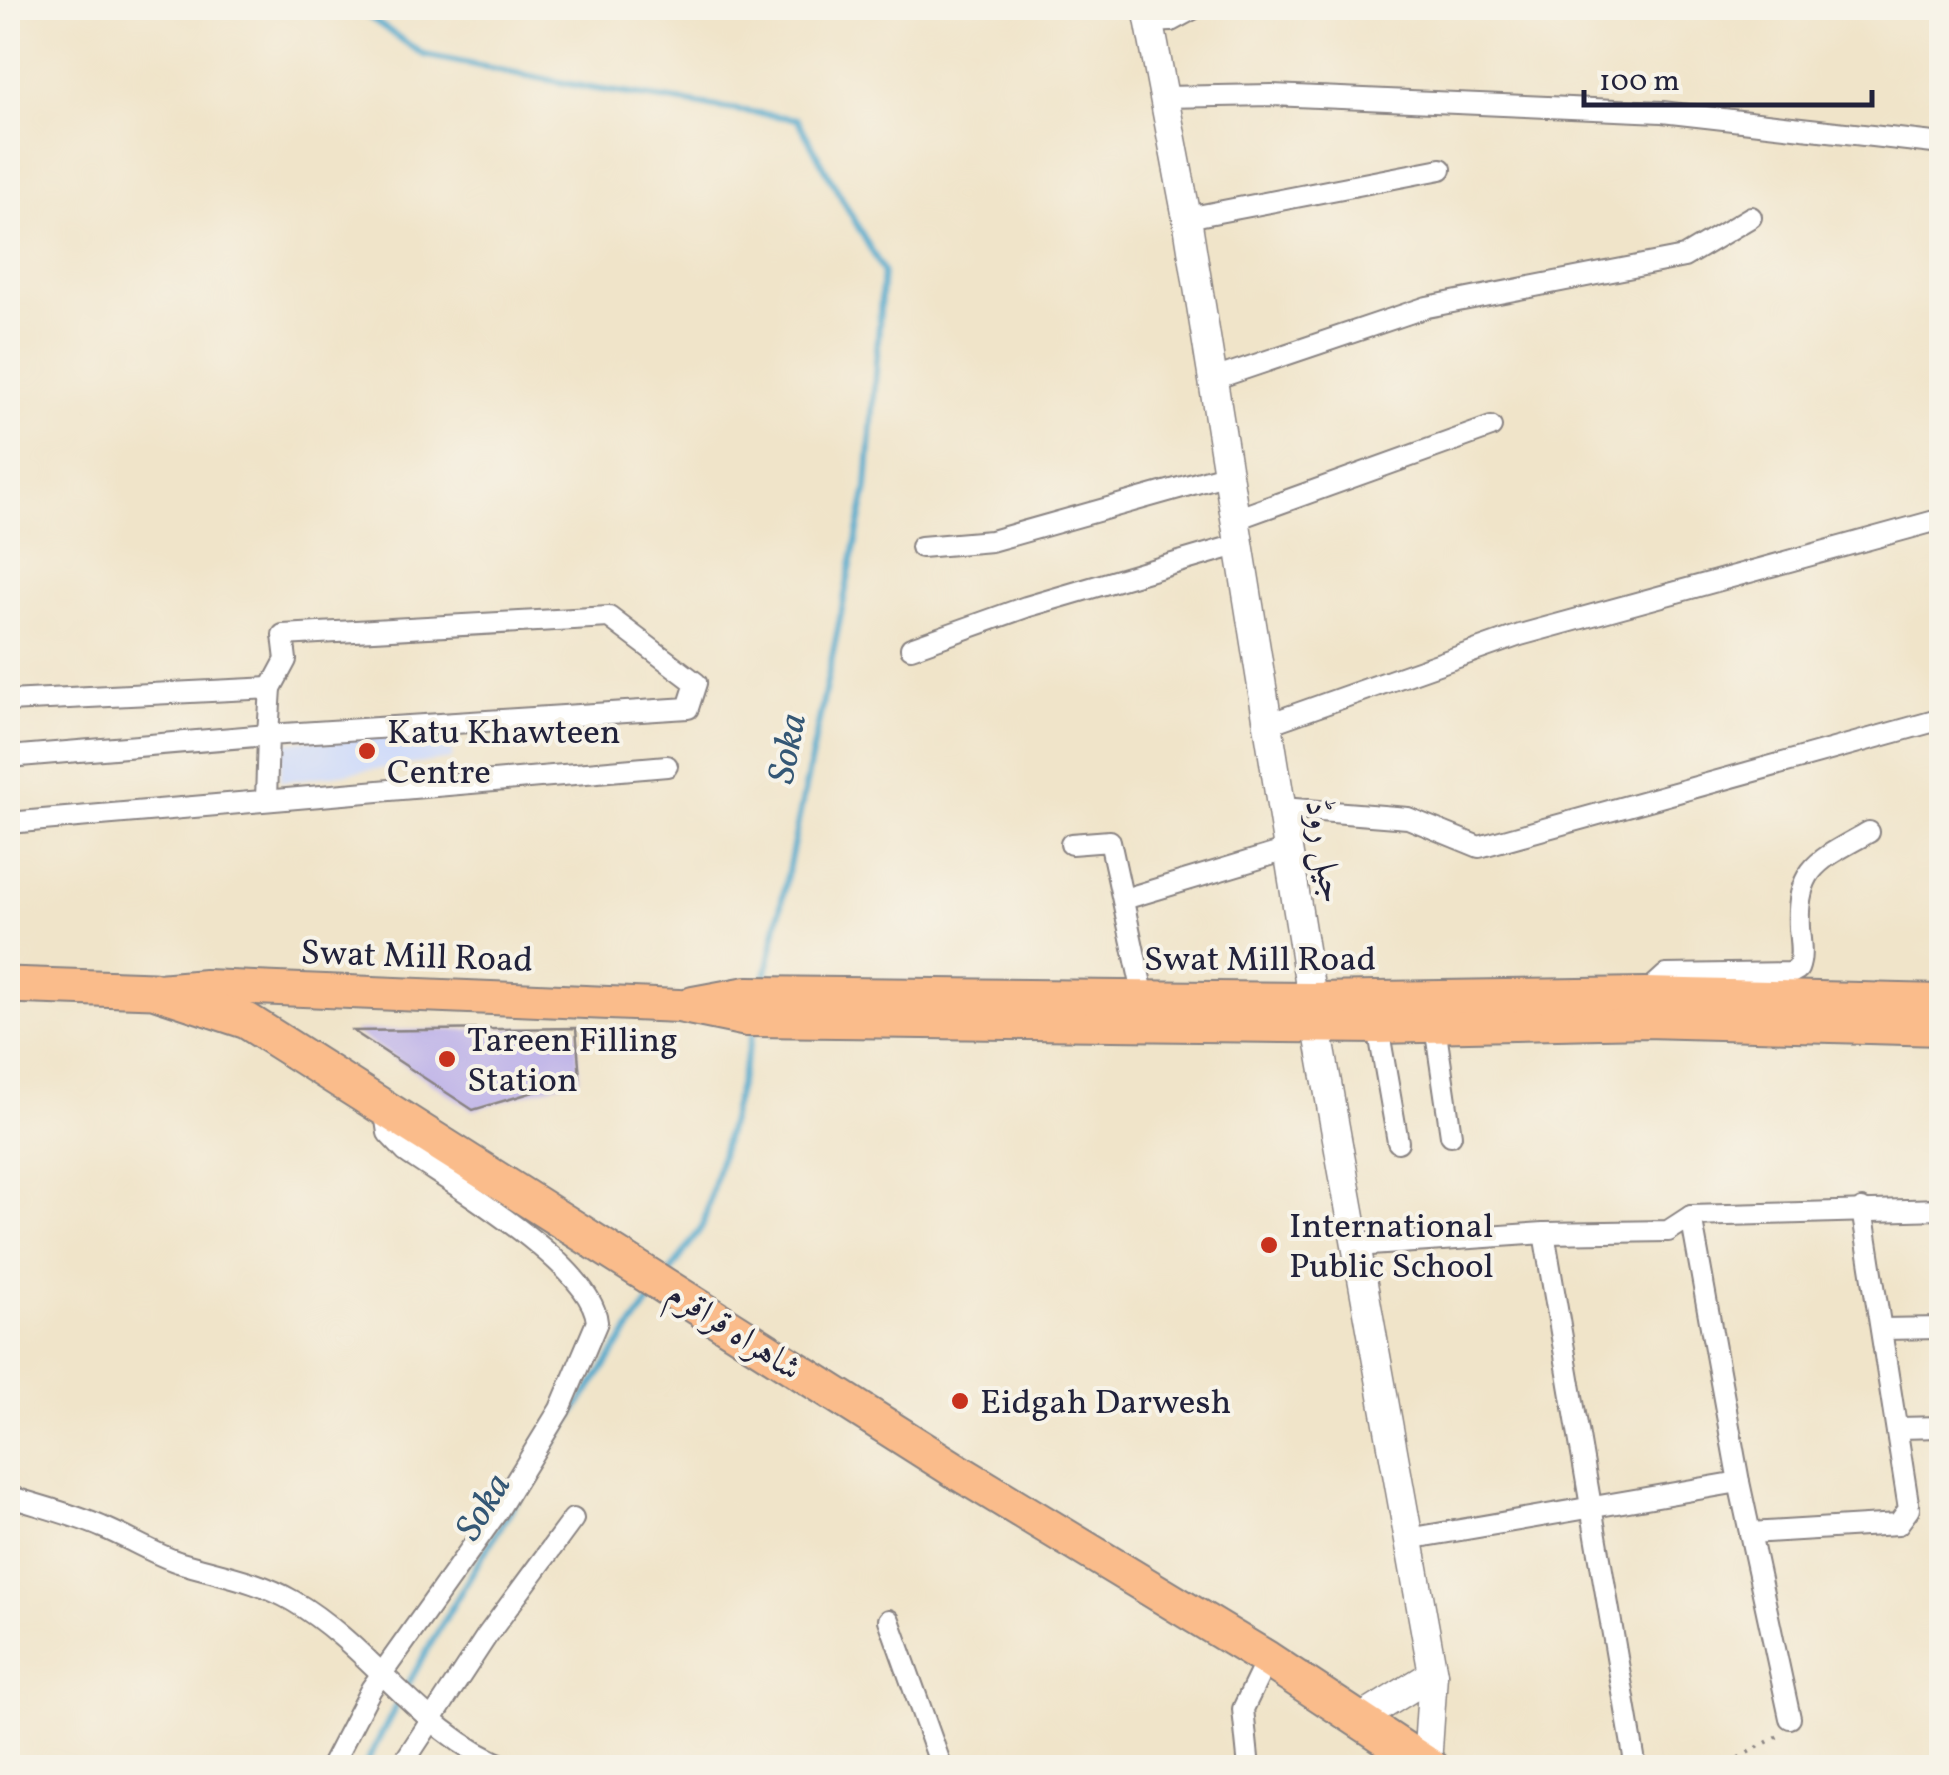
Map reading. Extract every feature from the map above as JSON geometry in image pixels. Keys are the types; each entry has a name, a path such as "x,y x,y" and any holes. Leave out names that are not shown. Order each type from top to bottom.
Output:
{"highway":[{"name":"شاہراہ قراقرم","path":"8,986 153,990 247,1021 384,1104 955,1470 1266,1659 1429,1766"}],"main road":[{"name":"Swat Mill Road","path":"153,990 205,986 679,1006 748,993 825,1008 1314,1012 1645,994 1842,1015"},
{"name":"Swat Mill Road","path":"825,1008 1144,998 1314,1012 1378,1027 1842,1015"},
{"path":"1842,1015 1942,1001"},
{"path":"1842,1015 1942,1030"}],"street":[{"path":"1148,15 1171,20 1195,8"},
{"name":"جیل روڈ","path":"1148,15 1187,218 1314,1012 1433,1674 1429,1766"},
{"path":"1163,96 1272,95 1662,112 1942,144"},
{"path":"1187,218 1441,169"},
{"path":"1211,380 1427,307 1684,256 1752,217"},
{"path":"912,648 1235,532 1491,427"},
{"path":"922,547 991,540 1226,475"},
{"path":"1268,724 1520,635 1942,519"},
{"path":"8,757 268,736 688,708 696,683 609,617 283,635 286,660 271,688 268,736 266,800"},
{"path":"8,701 271,688"},
{"path":"1282,808 1408,818 1479,847 1942,719"},
{"path":"8,822 667,766"},
{"path":"1645,994 1666,974 1791,973 1798,968 1798,906 1803,880 1820,860 1869,832"},
{"path":"1071,844 1110,840 1144,998"},
{"path":"1124,899 1288,850"},
{"path":"1435,1026 1450,1135"},
{"path":"1378,1027 1398,1142"},
{"path":"330,1768 370,1689 389,1680 560,1409 597,1322 596,1308 582,1288 545,1248 406,1152 388,1133 384,1104"},
{"path":"1750,1533 1898,1524 1906,1519 1910,1509 1862,1208"},
{"path":"1356,1246 1544,1233 1668,1231 1691,1216 1942,1208"},
{"path":"1691,1216 1750,1533 1790,1718"},
{"path":"1544,1233 1636,1768"},
{"path":"1882,1329 1942,1328"},
{"path":"1899,1428 1942,1427"},
{"path":"1408,1539 1740,1482"},
{"path":"8,1496 98,1525 177,1561 234,1575 291,1600 484,1762 509,1768"},
{"path":"400,1768 426,1712 572,1519"},
{"path":"889,1620 942,1768"},
{"path":"1249,1768 1243,1708 1266,1659"},
{"path":"1359,1720 1433,1674"}],"path":[{"path":"1720,1768 1780,1736 1790,1718"}],"shaded area":[{"name":"Katu Khawteen Centre","path":"454,723 452,759 280,782 283,743"}],"building":[{"path":"576,1028 580,1078 473,1110 353,1031"}],"waterway":[{"name":"Soka","path":"356,8 424,55 590,88 797,119 883,271 867,488 765,982"},
{"name":"Soka","path":"669,1274 703,1225 754,1028"},
{"name":"Soka","path":"364,1768 430,1645 502,1525 656,1292"}],"place":[{"name":"Katu Khawteen Centre","path":"367,751"},
{"name":"Tareen Filling Station","path":"447,1059"},
{"name":"International Public School","path":"1269,1245"},
{"name":"Eidgah Darwesh","path":"960,1401"}]}
